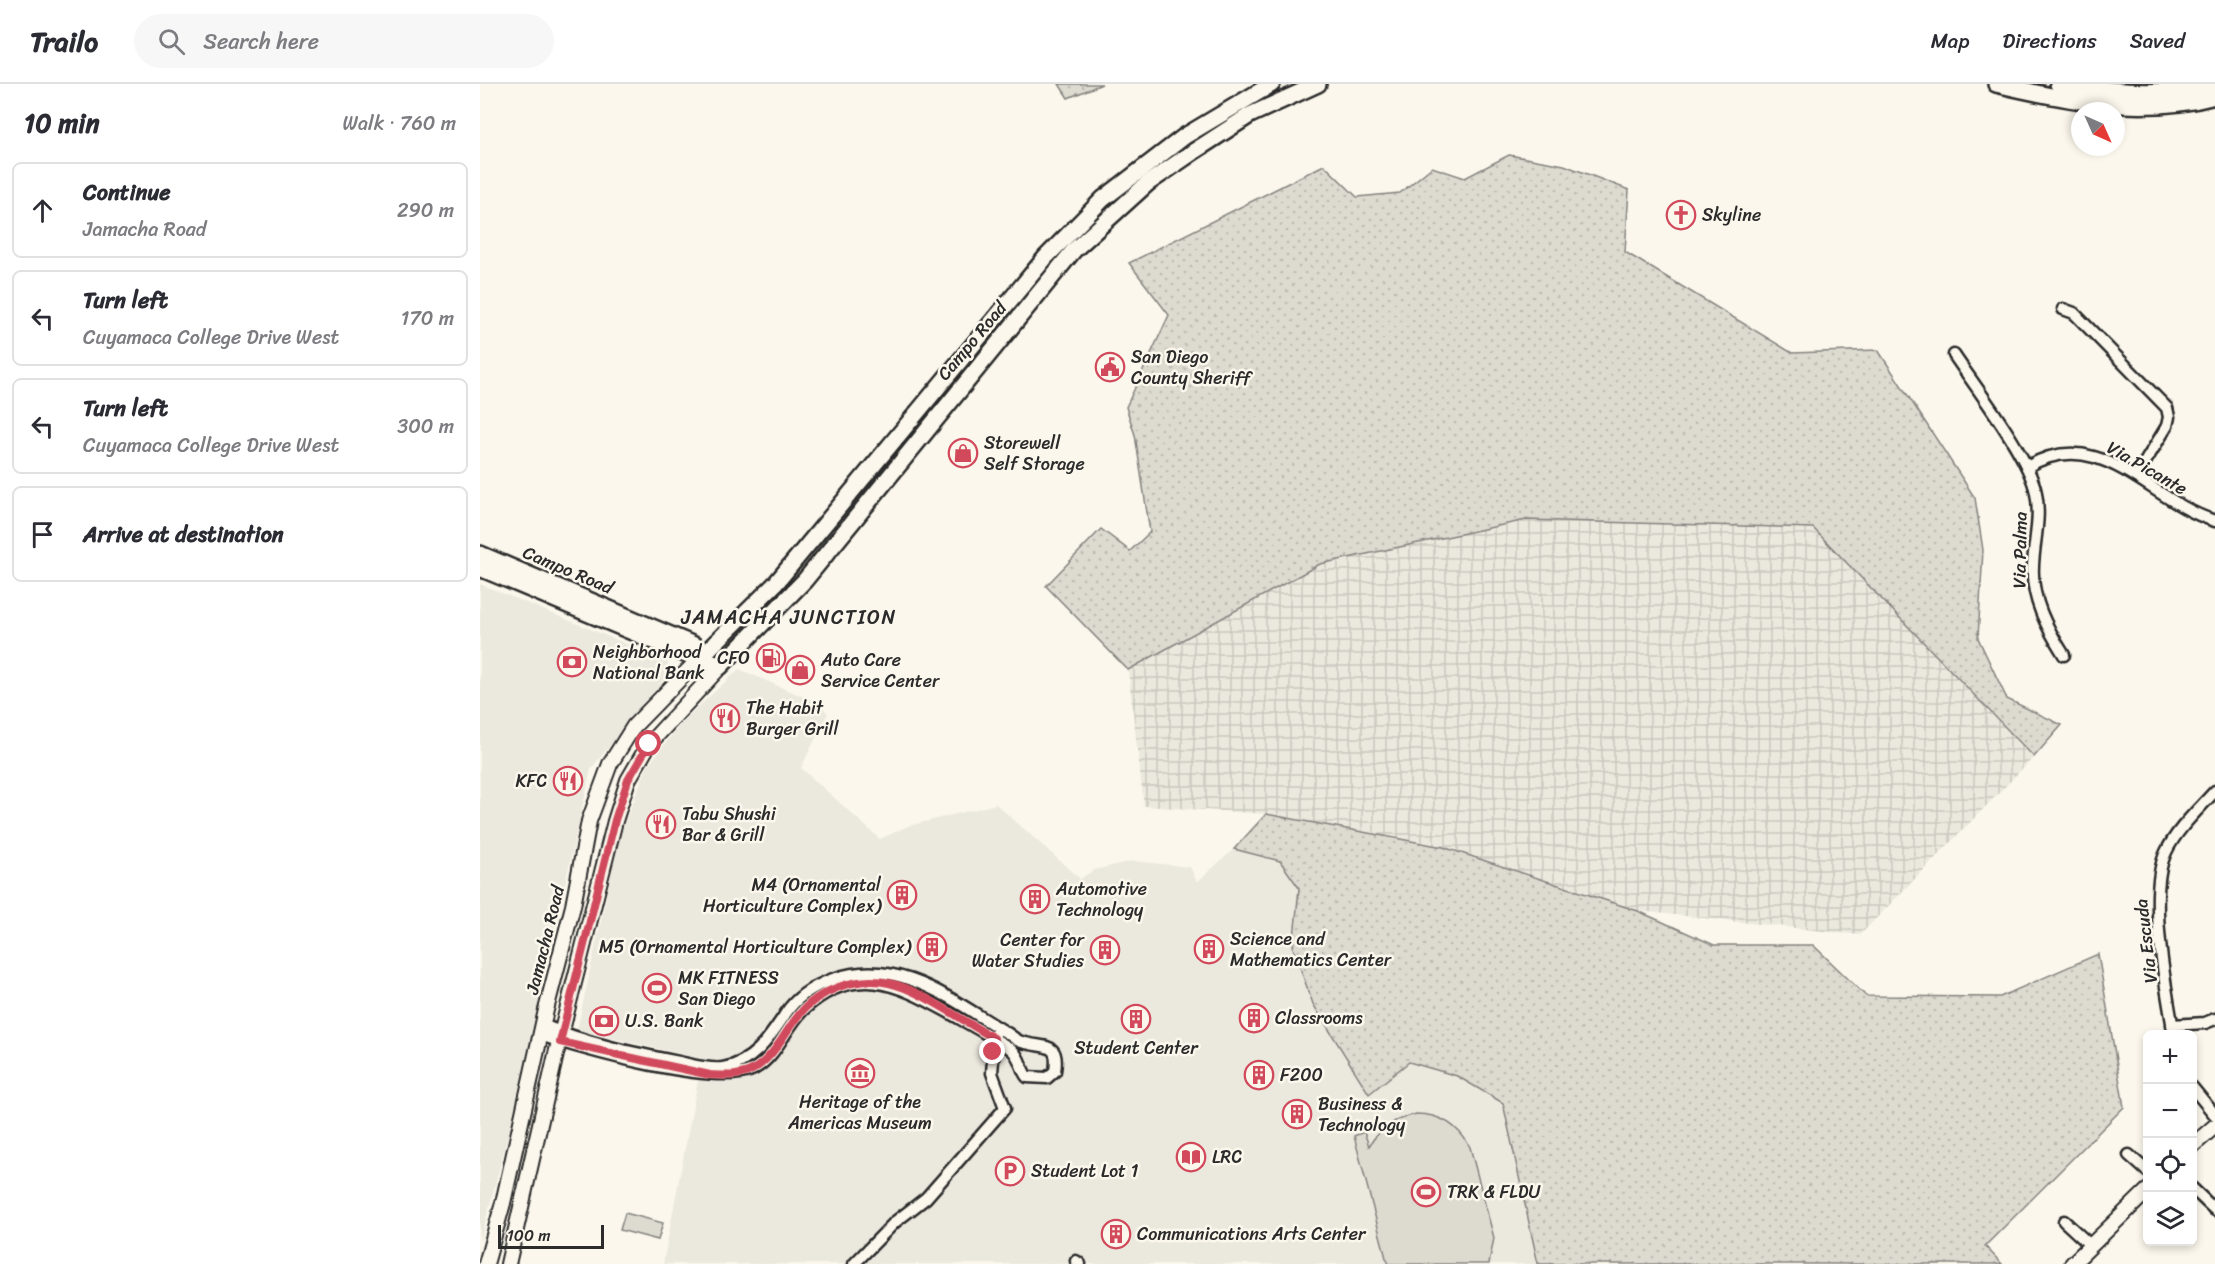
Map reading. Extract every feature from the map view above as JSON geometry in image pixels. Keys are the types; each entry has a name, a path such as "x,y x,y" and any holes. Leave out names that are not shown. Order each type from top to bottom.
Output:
{"highway":[{"name":"Campo Road","path":"702,656 776,583 1046,257 1095,207 1185,136 1272,84"},
{"name":"Campo Road","path":"480,554 694,645 702,656 720,667 805,580 900,460 1074,250 1107,217 1148,183 1250,115 1318,84"},
{"path":"1996,84 2063,100 2117,106 2160,105 2215,96"},
{"path":"2058,84 2092,89 2163,91 2213,84"},
{"path":"900,460 920,449 950,414"},
{"name":"Campo Road","path":"480,568 685,654 702,656"}],"main road":[{"name":"Jamacha Road","path":"486,1264 503,1203 573,906 590,821 610,764 634,726 702,656"},
{"path":"508,1264 615,820 628,780 649,744 720,667"},
{"path":"2197,1142 2215,1126"},
{"path":"2072,1264 2146,1192"}],"street":[{"path":"2063,309 2074,314 2167,408 2168,426 2136,477"},
{"name":"Via Palma","path":"1954,355 2027,467 2036,490 2038,511 2033,586 2038,606 2064,655"},
{"name":"Via Picante","path":"2027,467 2051,455 2075,453 2100,458 2136,477 2178,506 2215,521"},
{"name":"Via Escuda","path":"2173,1030 2156,906 2157,877 2166,851 2177,834 2215,791"},
{"path":"542,1030 561,1038 710,1075 735,1076 754,1069 772,1053 799,1014 830,990 863,982 889,983 995,1033 1021,1042 1047,1045 1054,1053 1055,1071 1047,1078 1028,1077 1023,1071 1018,1055 995,1033"},
{"path":"2173,1030 2215,1019"},
{"path":"854,1264 895,1222 926,1198 1005,1108 992,1073 995,1033"},
{"path":"2197,1093 2215,1115"},
{"path":"2129,1155 2143,1168"},
{"path":"2197,1192 2215,1210"},
{"path":"2064,1221 2090,1245"}],"shaded area":[{"path":"1059,84 1102,84 1068,98"},
{"path":"1509,155 1564,165 1629,190 1625,252 1792,353 1878,350 1975,498 1983,550 1978,638 2007,699 2062,725 2034,757 1813,528 1526,520 1320,564 1128,670 1046,586 1101,529 1130,551 1150,532 1135,435 1126,407 1169,315 1129,263 1324,165 1357,197 1400,193 1432,167 1465,178"},
{"path":"1526,520 1813,528 2034,757 1860,935 1638,911 1443,847 1266,814 1144,806 1128,670 1320,564"},
{"path":"480,584 668,661 668,674 591,769 509,1132 480,1242"},
{"path":"739,669 818,703 828,713 801,768 880,839 908,826 996,804 1080,879 1094,870 1133,861 1190,867 1197,882 1234,849 1280,861 1299,888 1293,948 1369,1094 1409,1062 1457,1076 1503,1103 1538,1264 663,1264 702,1059 577,1030 620,835 647,767 682,722"},
{"path":"1266,814 1443,847 1638,911 1714,945 1813,945 1866,996 2000,997 2098,954 2124,1107 1985,1246 2002,1264 1538,1264 1503,1103 1457,1076 1409,1062 1369,1094 1313,1004 1293,948 1299,888 1280,861 1234,849"},
{"name":"TRK & FLDU","path":"1416,1114 1433,1116 1448,1122 1470,1147 1494,1238 1489,1264 1389,1264 1386,1258 1354,1136 1364,1132 1369,1146 1378,1133 1388,1125"},
{"path":"625,1213 663,1223 658,1240 620,1230"}],"place":[{"name":"Skyline","path":"1681,215"},
{"name":"San Diego County Sheriff","path":"1110,367"},
{"name":"Storewell Self Storage","path":"963,453"},
{"name":"CFO","path":"771,658"},
{"name":"Neighborhood National Bank","path":"572,662"},
{"name":"Auto Care Service Center","path":"800,670"},
{"name":"The Habit Burger Grill","path":"725,718"},
{"name":"KFC","path":"568,781"},
{"name":"Tabu Shushi Bar & Grill","path":"661,824"},
{"name":"M4 (Ornamental Horticulture Complex)","path":"902,895"},
{"name":"Automotive Technology","path":"1035,899"},
{"name":"M5 (Ornamental Horticulture Complex)","path":"932,947"},
{"name":"Science and Mathematics Center","path":"1209,949"},
{"name":"Center for Water Studies","path":"1105,950"},
{"name":"MK FITNESS San Diego","path":"657,988"},
{"name":"Classrooms","path":"1254,1018"},
{"name":"Student Center","path":"1136,1019"},
{"name":"U.S. Bank","path":"604,1021"},
{"name":"Heritage of the Americas Museum","path":"860,1073"},
{"name":"F200","path":"1259,1075"},
{"name":"Business & Technology","path":"1297,1114"},
{"name":"LRC","path":"1191,1157"},
{"name":"Student Lot 1","path":"1010,1171"},
{"name":"TRK & FLDU","path":"1426,1192"},
{"name":"Communications Arts Center","path":"1116,1234"}],"district":[{"name":"JAMACHA JUNCTION","path":"789,617"}],"route":[{"path":"649,744 628,780 615,820 560,1042 710,1075 735,1076 754,1069 772,1053 799,1014 813,1001 830,990 863,982 889,983 910,991 994,1038 993,1052"}]}
